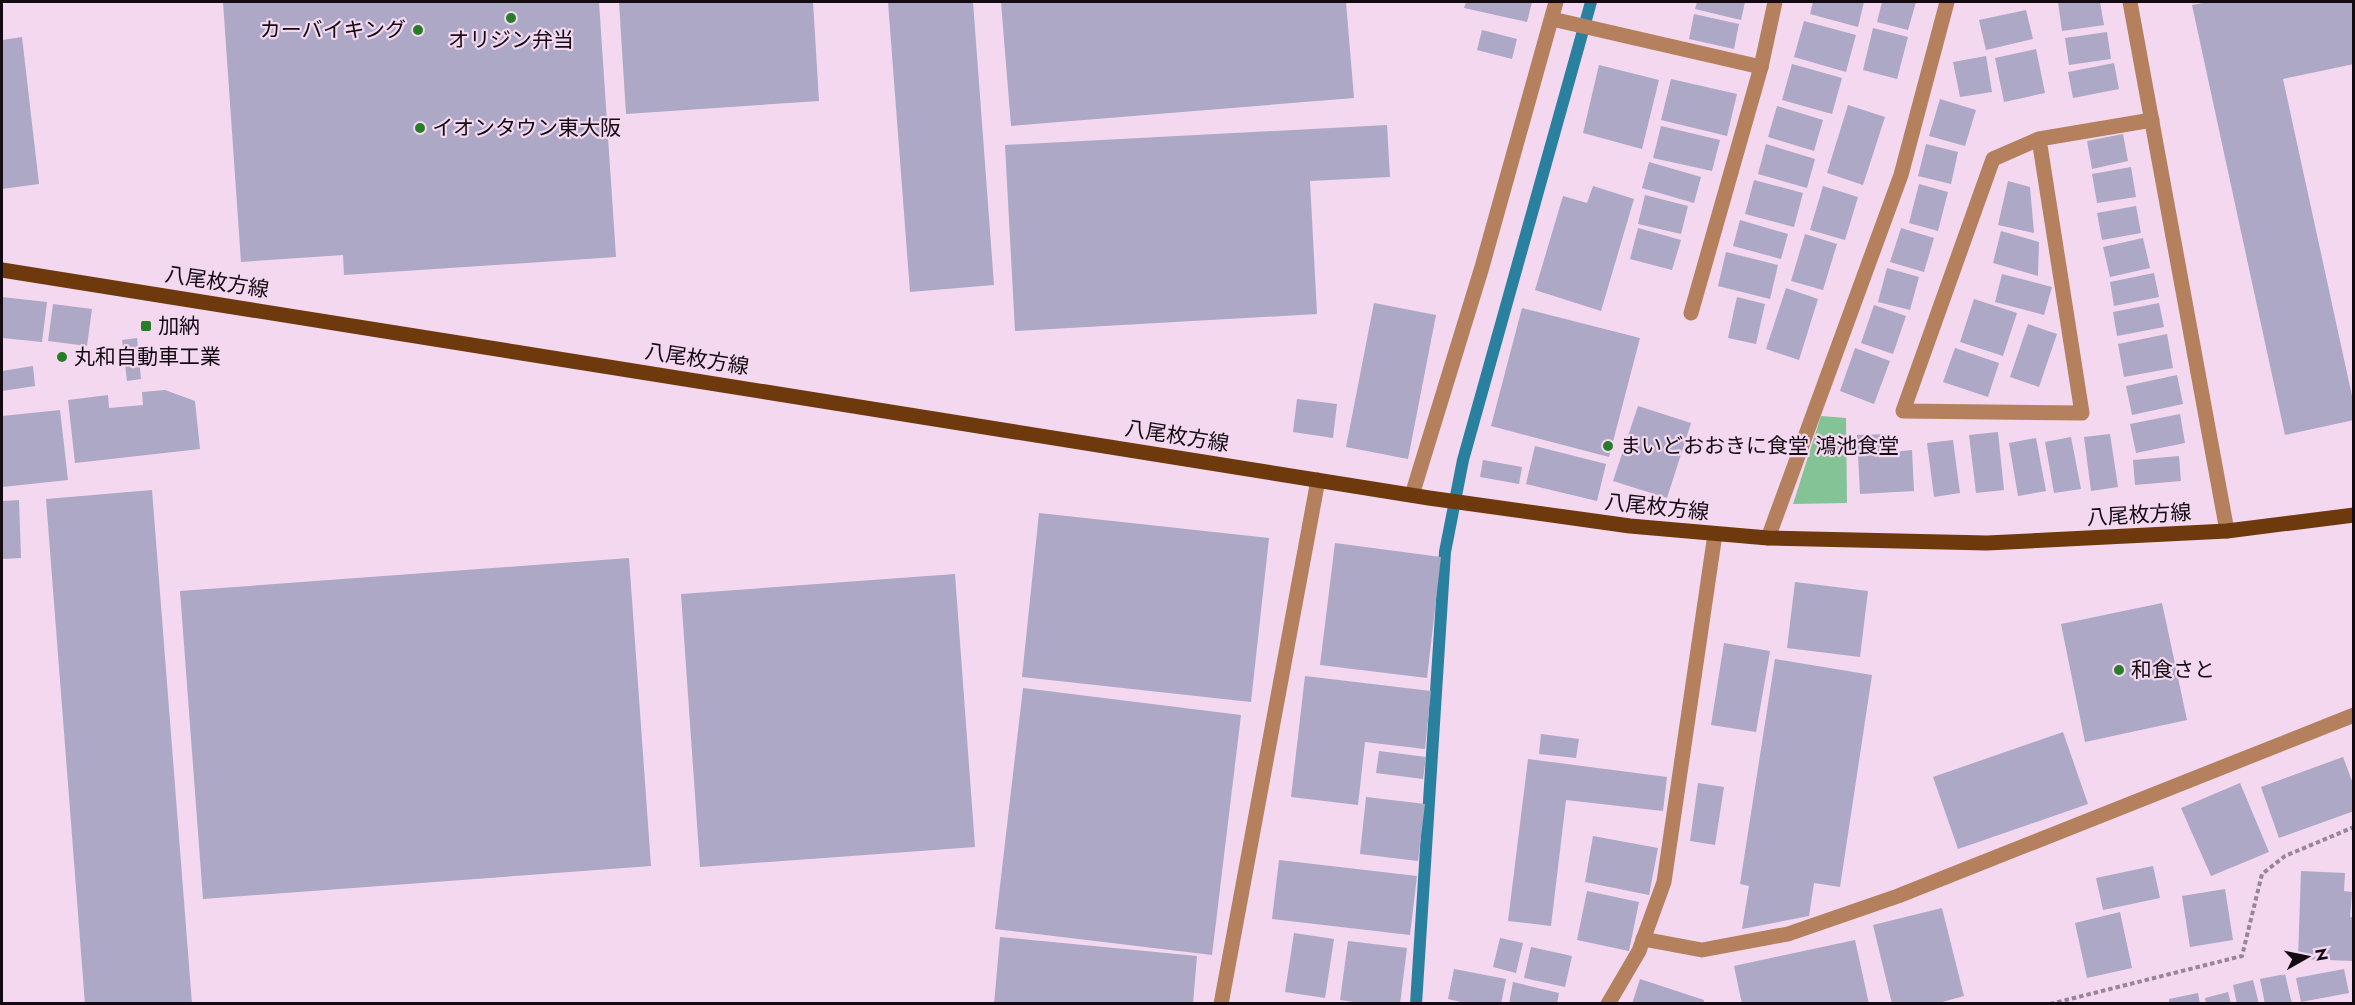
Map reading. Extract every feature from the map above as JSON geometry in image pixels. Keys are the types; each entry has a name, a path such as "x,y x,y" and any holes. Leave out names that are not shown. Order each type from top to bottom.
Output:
{"main road":[{"name":"八尾枚方線","path":"2,270 1429,498 1630,526 1768,538 1987,543 2227,531 2354,515"}],"street":[{"path":"1412,495 1555,20 1556,2"},
{"path":"1691,313 1761,67 1775,2"},
{"path":"1768,538 1901,175 1947,2"},
{"path":"2130,2 2227,531"},
{"path":"1555,20 1761,67"},
{"path":"2039,139 2082,413 1904,411 1993,159 2039,139 2152,120"},
{"path":"1221,1004 1318,480"},
{"path":"1608,1004 1639,951 1664,882 1715,534"},
{"path":"1643,939 1702,950 1788,934 1898,896 2354,716"}],"path":[{"path":"2050,1004 2242,956 2262,874 2284,856 2354,827"}],"green space":[{"path":"1821,416 1846,418 1847,503 1793,504"}],"building":[{"name":"イオンタウン東大阪","path":"223,2 599,2 616,257 344,275 343,255 241,262"},
{"path":"619,2 813,2 819,101 626,114"},
{"path":"888,2 973,2 994,285 910,292"},
{"path":"1001,2 1346,2 1354,98 1011,126"},
{"path":"1466,2 1532,2 1527,22 1464,8"},
{"path":"1697,2 1745,2 1741,20 1695,9"},
{"path":"1813,2 1864,2 1858,27 1810,14"},
{"path":"1882,2 1916,2 1908,30 1877,22"},
{"path":"2058,2 2100,2 2104,25 2062,31"},
{"path":"2208,2 2354,2 2354,64 2283,79 2354,405 2354,420 2285,435 2192,5"},
{"path":"2026,10 2033,39 1986,50 1979,20"},
{"path":"1694,14 1739,24 1734,49 1689,39"},
{"path":"1804,21 1856,35 1846,72 1794,57"},
{"path":"1873,28 1908,37 1897,79 1863,70"},
{"path":"1482,30 1517,39 1512,59 1477,50"},
{"path":"2107,32 2111,59 2069,65 2065,38"},
{"path":"22,37 39,184 2,189 2,40"},
{"path":"2036,49 2045,93 2004,102 1995,58"},
{"path":"1986,56 1992,92 1960,97 1953,62"},
{"path":"2114,63 2119,89 2073,98 2068,72"},
{"path":"1792,64 1842,78 1832,114 1782,100"},
{"path":"1599,65 1659,80 1642,149 1583,133"},
{"path":"1671,79 1737,94 1727,136 1661,120"},
{"path":"1940,99 1976,110 1965,146 1929,136"},
{"path":"1848,105 1885,117 1863,185 1827,173"},
{"path":"1777,106 1823,120 1814,151 1768,137"},
{"path":"1387,125 1390,177 1310,181 1317,314 1015,331 1005,145"},
{"path":"1661,126 1720,140 1712,171 1653,158"},
{"path":"2123,134 2128,161 2092,169 2087,141"},
{"path":"1766,144 1815,159 1807,188 1758,174"},
{"path":"1926,144 1958,152 1951,184 1918,176"},
{"path":"1649,162 1701,177 1694,203 1642,188"},
{"path":"2131,167 2136,197 2097,203 2092,174"},
{"path":"1754,180 1803,193 1794,227 1745,214"},
{"path":"2008,181 2030,187 2034,233 1998,225"},
{"path":"1919,184 1948,192 1938,231 1909,223"},
{"path":"1593,186 1634,199 1601,311 1535,290 1563,196 1587,203"},
{"path":"1823,186 1858,197 1845,240 1810,230"},
{"path":"1645,195 1688,206 1681,234 1638,224"},
{"path":"2136,206 2141,233 2102,240 2097,213"},
{"path":"1740,220 1788,234 1781,259 1733,246"},
{"path":"1638,228 1681,240 1672,270 1630,259"},
{"path":"1901,228 1934,238 1924,272 1890,262"},
{"path":"2001,231 2039,242 2038,276 1993,263"},
{"path":"1805,234 1837,244 1823,290 1791,281"},
{"path":"2143,238 2150,268 2110,277 2103,247"},
{"path":"1726,252 1778,265 1770,299 1718,286"},
{"path":"1887,268 1919,277 1910,310 1878,302"},
{"path":"2154,273 2159,297 2114,306 2110,282"},
{"path":"2002,274 2052,287 2044,315 1995,302"},
{"path":"1786,288 1818,299 1799,360 1766,349"},
{"path":"2,297 47,302 42,342 2,338"},
{"path":"1737,297 1765,304 1756,344 1728,338"},
{"path":"1974,299 2017,313 2003,356 1960,342"},
{"path":"1374,303 1436,315 1408,459 1346,447"},
{"path":"2159,303 2164,327 2117,336 2113,312"},
{"path":"53,304 92,309 87,346 48,341"},
{"path":"1874,305 1906,316 1893,354 1861,343"},
{"path":"1522,308 1640,338 1609,457 1491,426"},
{"path":"2028,324 2057,334 2039,387 2010,377"},
{"path":"2167,334 2173,368 2124,377 2118,344"},
{"path":"137,338 141,379 127,381 122,340"},
{"path":"1855,348 1890,361 1874,404 1840,391"},
{"path":"1955,348 1999,363 1988,397 1943,382"},
{"path":"33,366 35,386 2,391 2,371"},
{"path":"2177,375 2183,404 2132,415 2126,386"},
{"path":"165,390 195,401 200,449 75,463 68,400 108,395 109,408 143,405 142,392"},
{"path":"1297,399 1337,404 1333,438 1293,432"},
{"path":"1638,406 1691,423 1667,498 1613,481"},
{"path":"60,410 68,480 2,487 2,416"},
{"path":"2180,414 2185,443 2136,453 2130,424"},
{"path":"1998,432 2004,490 1976,493 1969,435"},
{"path":"1891,434 1892,452 1912,450 1914,491 1860,494 1857,435"},
{"path":"2110,434 2118,487 2091,491 2084,437"},
{"path":"2071,437 2081,489 2054,493 2045,442"},
{"path":"2036,438 2046,491 2018,496 2009,443"},
{"path":"1953,440 1960,493 1934,497 1927,443"},
{"path":"1535,446 1606,464 1597,501 1526,484"},
{"path":"2179,456 2181,481 2135,485 2133,460"},
{"path":"1483,460 1522,467 1519,484 1480,477"},
{"path":"152,490 192,1004 85,1004 46,499"},
{"path":"19,500 21,558 2,559 2,501"},
{"path":"1039,513 1269,538 1251,702 1022,677"},
{"path":"1335,543 1441,557 1427,678 1320,665"},
{"path":"629,558 651,866 203,899 180,591"},
{"path":"955,574 975,847 700,867 681,594"},
{"path":"1795,582 1868,591 1860,657 1787,648"},
{"path":"2162,603 2187,720 2085,742 2061,624"},
{"path":"1724,643 1770,651 1756,732 1711,725"},
{"path":"1775,659 1872,675 1840,887 1814,883 1809,916 1742,929 1749,886 1740,884"},
{"path":"1305,676 1431,691 1425,749 1365,742 1358,805 1291,797"},
{"path":"1023,688 1241,715 1212,955 995,929"},
{"path":"2063,732 2088,804 1958,849 1933,777"},
{"path":"1541,734 1579,739 1576,758 1539,754"},
{"path":"1379,751 1426,757 1423,779 1376,773"},
{"path":"2343,757 2354,786 2354,811 2279,838 2261,787"},
{"path":"1528,759 1667,777 1663,811 1566,800 1551,926 1508,921"},
{"path":"1698,783 1724,787 1715,845 1690,841"},
{"path":"2240,783 2269,852 2211,876 2181,808"},
{"path":"1366,797 1425,804 1418,861 1360,854"},
{"path":"1593,836 1658,848 1649,895 1585,882"},
{"path":"1279,860 1417,876 1410,935 1272,919"},
{"path":"2153,866 2160,898 2103,910 2096,878"},
{"path":"2301,871 2345,873 2344,891 2352,892 2350,917 2354,917 2354,961 2298,959"},
{"path":"2225,889 2233,940 2190,947 2182,896"},
{"path":"1587,891 1639,902 1629,951 1577,940"},
{"path":"1942,908 1964,996 1935,1004 1892,1004 1873,925"},
{"path":"2120,912 2132,968 2087,978 2075,923"},
{"path":"1294,933 1334,939 1325,998 1285,992"},
{"path":"1000,937 1197,956 1193,1004 994,1004"},
{"path":"1500,938 1523,943 1516,973 1493,967"},
{"path":"1855,940 1869,1004 1742,1004 1734,966"},
{"path":"1348,941 1407,948 1400,1004 1367,1004 1340,1000"},
{"path":"1531,947 1572,956 1565,987 1524,978"},
{"path":"1454,969 1506,979 1501,1004 1469,1004 1448,999"},
{"path":"2344,969 2349,993 2301,1002 2296,978"},
{"path":"2285,974 2292,1004 2265,1004 2260,979"},
{"path":"1640,979 1704,1000 1703,1004 1632,1004"},
{"path":"2253,980 2259,1004 2237,1004 2233,985"},
{"path":"1513,982 1559,993 1557,1004 1509,1004"},
{"path":"2228,992 2231,1004 2206,1004 2205,998"},
{"path":"2198,993 2200,1004 2169,1004 2169,999"}],"waterway":[{"path":"1416,1004 1445,552 1463,460 1591,2"}],"place":[{"name":"オリジン弁当","path":"511,18"},
{"name":"カーバイキング","path":"418,30"},
{"name":"イオンタウン東大阪","path":"420,128"},
{"name":"加納","path":"146,326"},
{"name":"丸和自動車工業","path":"62,357"},
{"name":"まいどおおきに食堂 鴻池食堂","path":"1608,446"},
{"name":"和食さと","path":"2119,670"}]}
